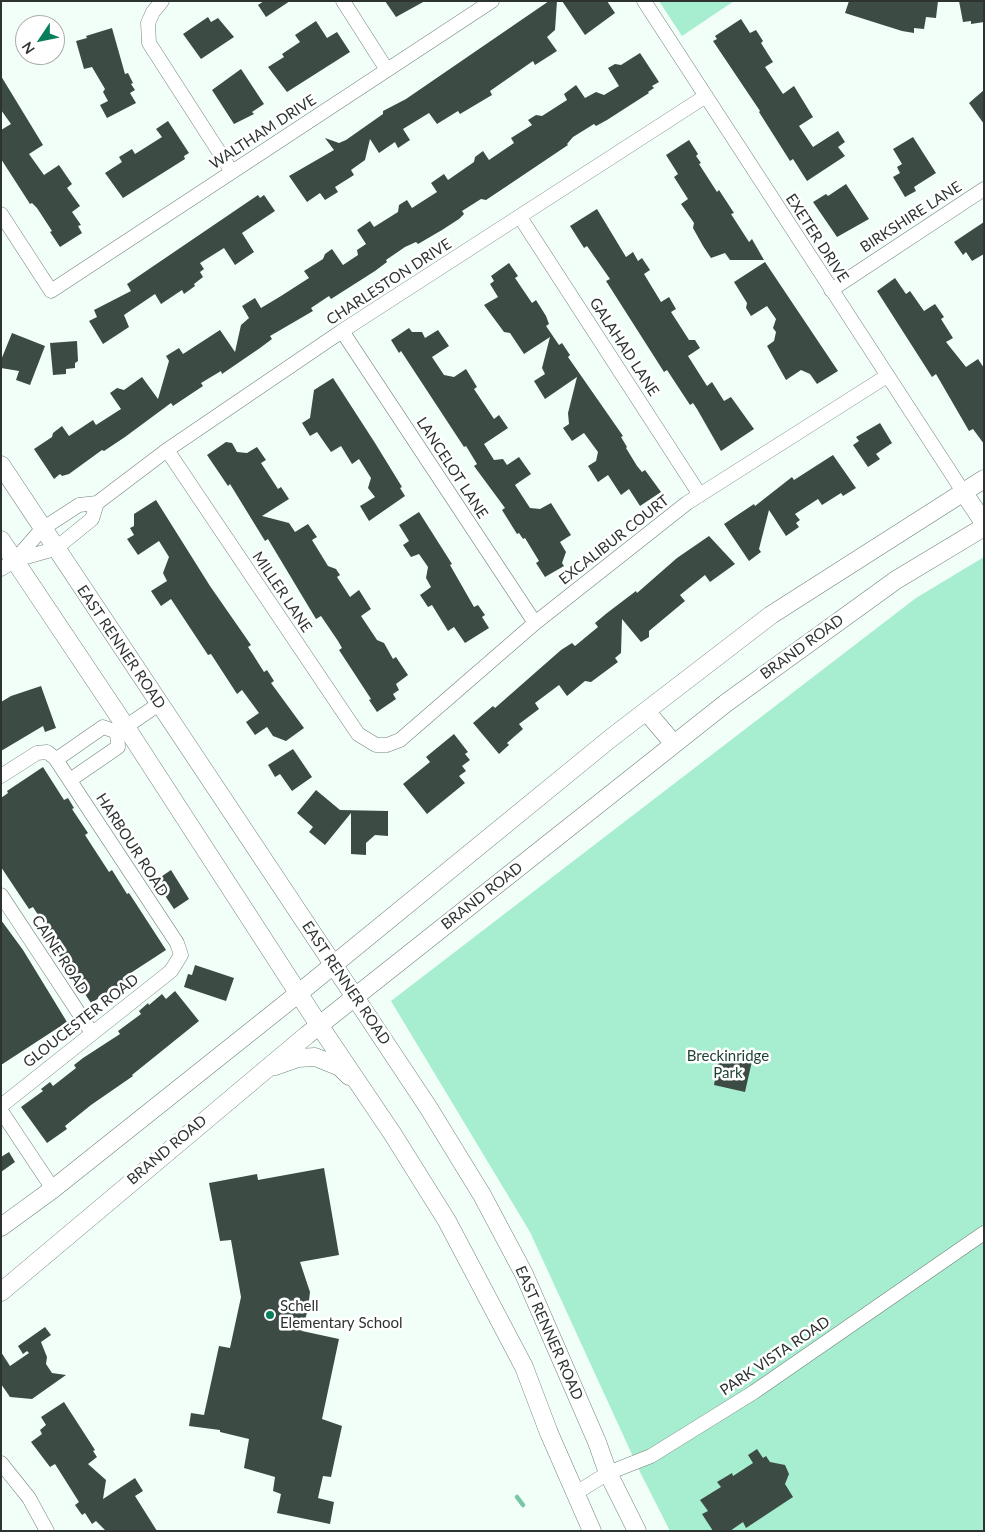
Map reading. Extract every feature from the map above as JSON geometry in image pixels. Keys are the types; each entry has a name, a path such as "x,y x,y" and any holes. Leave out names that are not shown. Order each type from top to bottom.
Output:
{"main road":[{"name":"EAST RENNER ROAD","path":"1,465 55,549 334,964 428,1107 482,1195 519,1266 598,1442 608,1473 637,1531"},
{"path":"1,1227 53,1189 298,993 646,711 771,615 984,479"},
{"path":"964,493 984,523"},
{"name":"BRAND ROAD","path":"1,1292 264,1069 674,744 784,660 896,580 984,527"},
{"path":"1,540 8,565 122,729 392,1133 447,1221 524,1367 549,1433 592,1531"},
{"path":"646,711 674,744"},
{"path":"264,1069 298,1058 316,1057 340,1067 360,1086"}],"street":[{"path":"162,1 153,12 148,23 149,43 232,172"},
{"path":"343,1 387,70"},
{"name":"WALTHAM DRIVE","path":"1,214 51,291 492,1"},
{"name":"EXETER DRIVE","path":"644,1 964,493"},
{"name":"CHARLESTON DRIVE","path":"8,565 42,529 79,505 97,503 168,450 342,331 706,96"},
{"name":"BIRKSHIRE LANE","path":"831,290 984,189"},
{"name":"GALAHAD LANE","path":"520,217 700,495"},
{"name":"LANCELOT LANE","path":"342,331 535,623"},
{"name":"EXCALIBUR COURT","path":"376,745 387,745 400,740 535,623 700,495 887,376"},
{"name":"MILLER LANE","path":"168,450 358,734 376,745"},
{"name":"CHARLESTON DRIVE","path":"8,565 55,549 92,519 97,503"},
{"path":"1,776 30,757 42,752 52,756 103,727 122,729 159,704"},
{"path":"70,780 118,747 122,729"},
{"name":"HARBOUR ROAD","path":"52,756 70,780 181,949 180,960"},
{"name":"CAINE ROAD","path":"1,896 92,1033"},
{"name":"GLOUCESTER ROAD","path":"1,1106 172,970 180,960"},
{"path":"1,1111 53,1189"},
{"name":"PARK VISTA ROAD","path":"576,1492 608,1473 651,1456 754,1392 984,1233"},
{"path":"1,1463 29,1498 47,1531"}],"green space":[{"path":"659,1 734,1 682,36"},
{"name":"Breckinridge Park","path":"984,557 984,1531 670,1531 641,1474 530,1232 391,1001 916,598"}],"building":[{"path":"264,1 290,1 266,17 258,5"},
{"path":"385,1 425,1 396,17"},
{"path":"549,1 557,1 555,30 547,37 557,51 535,65 533,61 490,91 492,95 460,114 458,111 437,124 429,113 403,129 410,140 398,148 395,142 379,153 370,139 365,160 351,170 354,175 335,187 338,192 325,200 320,193 307,202 289,176 334,150 325,138 339,143 346,140 383,114 383,111 406,99"},
{"path":"562,1 607,1 615,13 585,35"},
{"path":"849,1 938,1 936,18 926,17 924,29 914,28 914,33 845,13"},
{"path":"959,1 984,1 984,22 971,24 971,21 963,22"},
{"path":"208,17 211,22 218,18 234,37 201,59 183,34"},
{"path":"741,19 750,33 756,30 763,41 761,43 773,62 765,67 783,94 794,86 813,117 799,126 813,147 838,131 845,142 838,147 845,156 807,181 793,159 790,161 760,111 713,41 717,39 715,36"},
{"path":"316,21 327,38 337,32 350,52 287,92 268,67 284,57 282,54 300,42 295,35"},
{"path":"112,28 125,74 128,73 133,83 131,84 135,90 130,93 136,103 107,118 100,105 108,101 103,92 105,89 92,67 84,69 76,41"},
{"path":"640,53 659,82 652,86 654,88 649,93 607,120 596,126 594,124 573,137 568,145 486,200 481,199 462,211 464,214 459,219 418,244 416,242 405,247 386,260 387,262 375,271 331,299 329,296 311,308 313,311 270,336 272,339 222,374 221,371 201,383 203,386 173,406 171,403 125,437 104,451 102,450 69,474 62,476 60,474 54,479 34,449 52,437 53,433 62,426 69,436 93,420 96,425 121,409 110,393 117,388 124,390 142,377 158,399 169,361 166,356 179,348 183,354 220,330 235,352 241,325 249,318 242,306 255,298 261,308 281,296 309,278 304,271 323,259 325,254 332,249 343,265 358,255 357,250 366,244 357,230 370,221 374,227 398,212 399,205 407,200 412,208 437,192 431,183 444,174 448,180 474,162 475,157 483,151 489,160 514,143 511,138 532,125 528,120 536,115 542,116 567,100 564,94 576,85 585,98 596,92 604,95 619,86 608,68 615,64 621,65"},
{"path":"241,69 264,104 252,112 254,114 234,124 212,90"},
{"path":"1,76 43,145 29,154 44,175 59,165 72,184 67,188 80,206 72,212 81,225 78,226 82,233 60,247 37,208 32,203 30,204 1,159 1,130 11,124 1,110"},
{"path":"984,90 984,124 969,103"},
{"path":"168,121 189,153 184,156 185,159 123,198 105,173 122,162 119,157 132,149 135,154 162,137 156,129"},
{"path":"913,137 936,173 914,187 916,191 905,197 893,177 900,173 897,167 902,164 893,149"},
{"path":"689,140 698,154 696,156 701,163 699,164 717,192 719,190 734,213 731,214 749,242 752,239 764,260 730,260 725,253 711,258 703,246 693,228 694,223 681,204 688,199 674,177 678,174 666,155"},
{"path":"846,184 869,219 837,237 813,202 826,194 828,196"},
{"path":"258,195 260,198 264,195 275,211 242,233 254,252 235,265 224,248 200,263 204,269 200,272 203,277 194,284 195,286 184,294 182,290 161,304 155,294 124,315 129,327 103,344 89,321 97,317 94,310 131,291 127,284"},
{"path":"597,209 626,257 633,252 638,261 642,258 650,270 644,274 661,302 669,297 676,309 671,312 689,340 695,340 700,348 688,356 707,386 712,382 724,401 731,397 754,429 721,451 693,403 690,405 667,370 664,372 606,281 610,279 587,246 584,248 570,226"},
{"path":"984,222 984,254 972,261 966,252 963,255 954,242"},
{"path":"765,262 838,371 817,384 810,374 801,370 786,380 767,346 774,341 776,332 773,328 776,319 767,306 751,316 746,308 747,303 734,282"},
{"path":"509,263 518,276 515,278 532,303 536,300 546,316 549,324 546,326 559,345 562,343 570,355 568,357 623,436 621,437 626,448 637,466 642,472 645,470 661,492 640,506 629,489 621,495 608,475 598,482 588,466 596,461 598,452 584,433 572,441 563,428 569,424 568,413 577,377 545,399 534,381 545,374 542,368 550,337 524,354 510,333 504,332 484,305 498,297 490,284 494,281 491,276"},
{"path":"895,278 906,294 910,291 924,311 935,304 944,317 941,319 953,338 946,342 966,367 978,359 984,368 984,444 973,429 969,431 936,374 932,377 877,291"},
{"path":"409,328 412,332 422,332 425,338 438,330 449,346 432,357 444,375 454,377 466,369 477,387 474,389 494,419 499,415 508,428 484,444 494,460 503,459 507,465 519,457 531,474 515,485 530,508 540,509 551,503 571,535 560,542 566,552 562,563 564,566 545,577 536,563 539,561 525,538 523,539 519,533 517,534 502,510 505,508 474,466 477,464 466,446 464,447 401,351 399,353 391,340"},
{"path":"12,333 45,346 30,385 16,380 19,371 1,368 1,360"},
{"path":"77,341 78,361 75,363 75,368 66,369 66,374 53,375 50,343"},
{"path":"333,378 402,487 400,488 405,496 369,521 360,506 375,497 368,488 371,478 359,459 352,464 341,446 331,452 317,432 310,436 302,423 310,418 314,390"},
{"path":"880,423 892,443 876,454 880,459 868,467 853,445 859,441 856,437"},
{"path":"226,442 232,443 237,452 247,453 257,447 266,460 261,463 278,489 281,487 289,499 262,516 289,523 295,532 308,524 317,537 312,540 328,566 336,569 340,575 337,577 350,597 359,590 371,609 361,616 377,640 384,643 393,659 396,657 408,675 396,684 399,690 393,694 396,699 377,712 369,700 371,699 339,650 342,648 338,641 321,616 316,619 268,539 265,541 230,484 228,486 207,455"},
{"path":"833,455 856,488 843,496 841,493 822,505 818,499 795,514 800,520 796,523 799,527 786,536 769,510 759,549 761,552 749,561 724,524 754,504 755,506 792,477 794,480"},
{"path":"156,500 210,586 251,645 248,647 264,672 267,670 274,681 271,683 304,728 286,741 273,736 267,727 255,735 246,722 259,713 242,690 237,694 211,654 208,655 171,599 161,606 151,591 167,581 163,573 169,557 159,541 138,555 127,539 134,535 130,528 134,526 134,514"},
{"path":"419,512 452,564 450,565 474,607 478,605 485,615 482,617 489,628 465,643 454,627 448,631 432,605 428,607 420,595 431,587 426,578 428,567 419,554 411,557 403,545 409,541 399,525"},
{"path":"709,536 735,564 710,582 705,575 680,595 685,601 649,631 649,637 641,642 622,619 621,653 615,658 618,662 591,682 585,681 567,696 559,685 535,703 539,709 519,724 523,729 507,743 509,745 499,754 473,723 493,706 495,708 561,650 572,643 575,646 598,627 595,623 607,613 636,591 637,593 677,558"},
{"path":"41,686 56,728 45,732 43,726 1,751 1,702 11,696"},
{"path":"454,734 468,752 465,754 470,760 462,766 466,771 459,776 465,783 427,814 403,784 430,762 426,757"},
{"path":"293,749 312,777 292,791 280,774 275,777 268,765"},
{"path":"43,767 64,800 68,798 74,808 72,809 88,833 85,835 109,872 112,870 127,894 129,893 166,950 123,978 125,982 91,1003 52,945 56,943 33,907 29,909 1,867 1,798 8,793 7,791"},
{"path":"316,790 340,810 388,811 388,836 375,835 366,843 366,855 351,854 351,813 325,845 309,832 313,827 297,813"},
{"path":"171,870 189,899 174,909 155,881"},
{"path":"1,920 23,950 67,1022 1,1065"},
{"path":"195,965 234,978 226,1001 184,987 188,974 192,975"},
{"path":"175,991 199,1021 133,1076 91,1105 65,1126 67,1129 47,1143 21,1107 43,1091 41,1089 50,1082 53,1086 76,1068 74,1065 83,1058 120,1034 118,1031 141,1014 139,1011 148,1003 149,1005 162,994 166,999"},
{"path":"720,1054 752,1061 745,1092 714,1085"},
{"path":"9,1152 15,1162 1,1172 1,1157"},
{"path":"324,1168 339,1255 300,1262 310,1292 302,1331 339,1339 322,1419 342,1426 331,1477 323,1476 318,1498 334,1502 330,1524 277,1513 281,1494 273,1491 275,1477 244,1468 249,1439 220,1432 220,1430 189,1426 191,1413 204,1415 219,1346 230,1348 241,1297 231,1240 220,1241 209,1183 257,1174 258,1180"},
{"path":"45,1327 51,1335 41,1342 47,1357 46,1364 52,1373 66,1375 32,1399 10,1397 1,1384 1,1352 10,1366 29,1353 27,1351 23,1354 18,1346"},
{"path":"64,1402 95,1450 93,1451 97,1457 88,1464 106,1480 103,1499 135,1478 143,1491 135,1496 157,1531 106,1531 96,1521 92,1524 85,1513 82,1515 75,1505 79,1502 55,1464 50,1467 31,1442 42,1434 40,1430 46,1425 41,1417"},
{"path":"757,1449 763,1458 766,1456 770,1462 785,1465 789,1474 785,1484 793,1497 746,1528 743,1522 730,1531 713,1531 702,1514 708,1511 700,1500 721,1487 717,1482 732,1473 733,1476 753,1463 748,1455"}],"waterway":[{"path":"517,1497 523,1505"}],"place":[{"name":"Schell Elementary School","path":"270,1315"}]}
